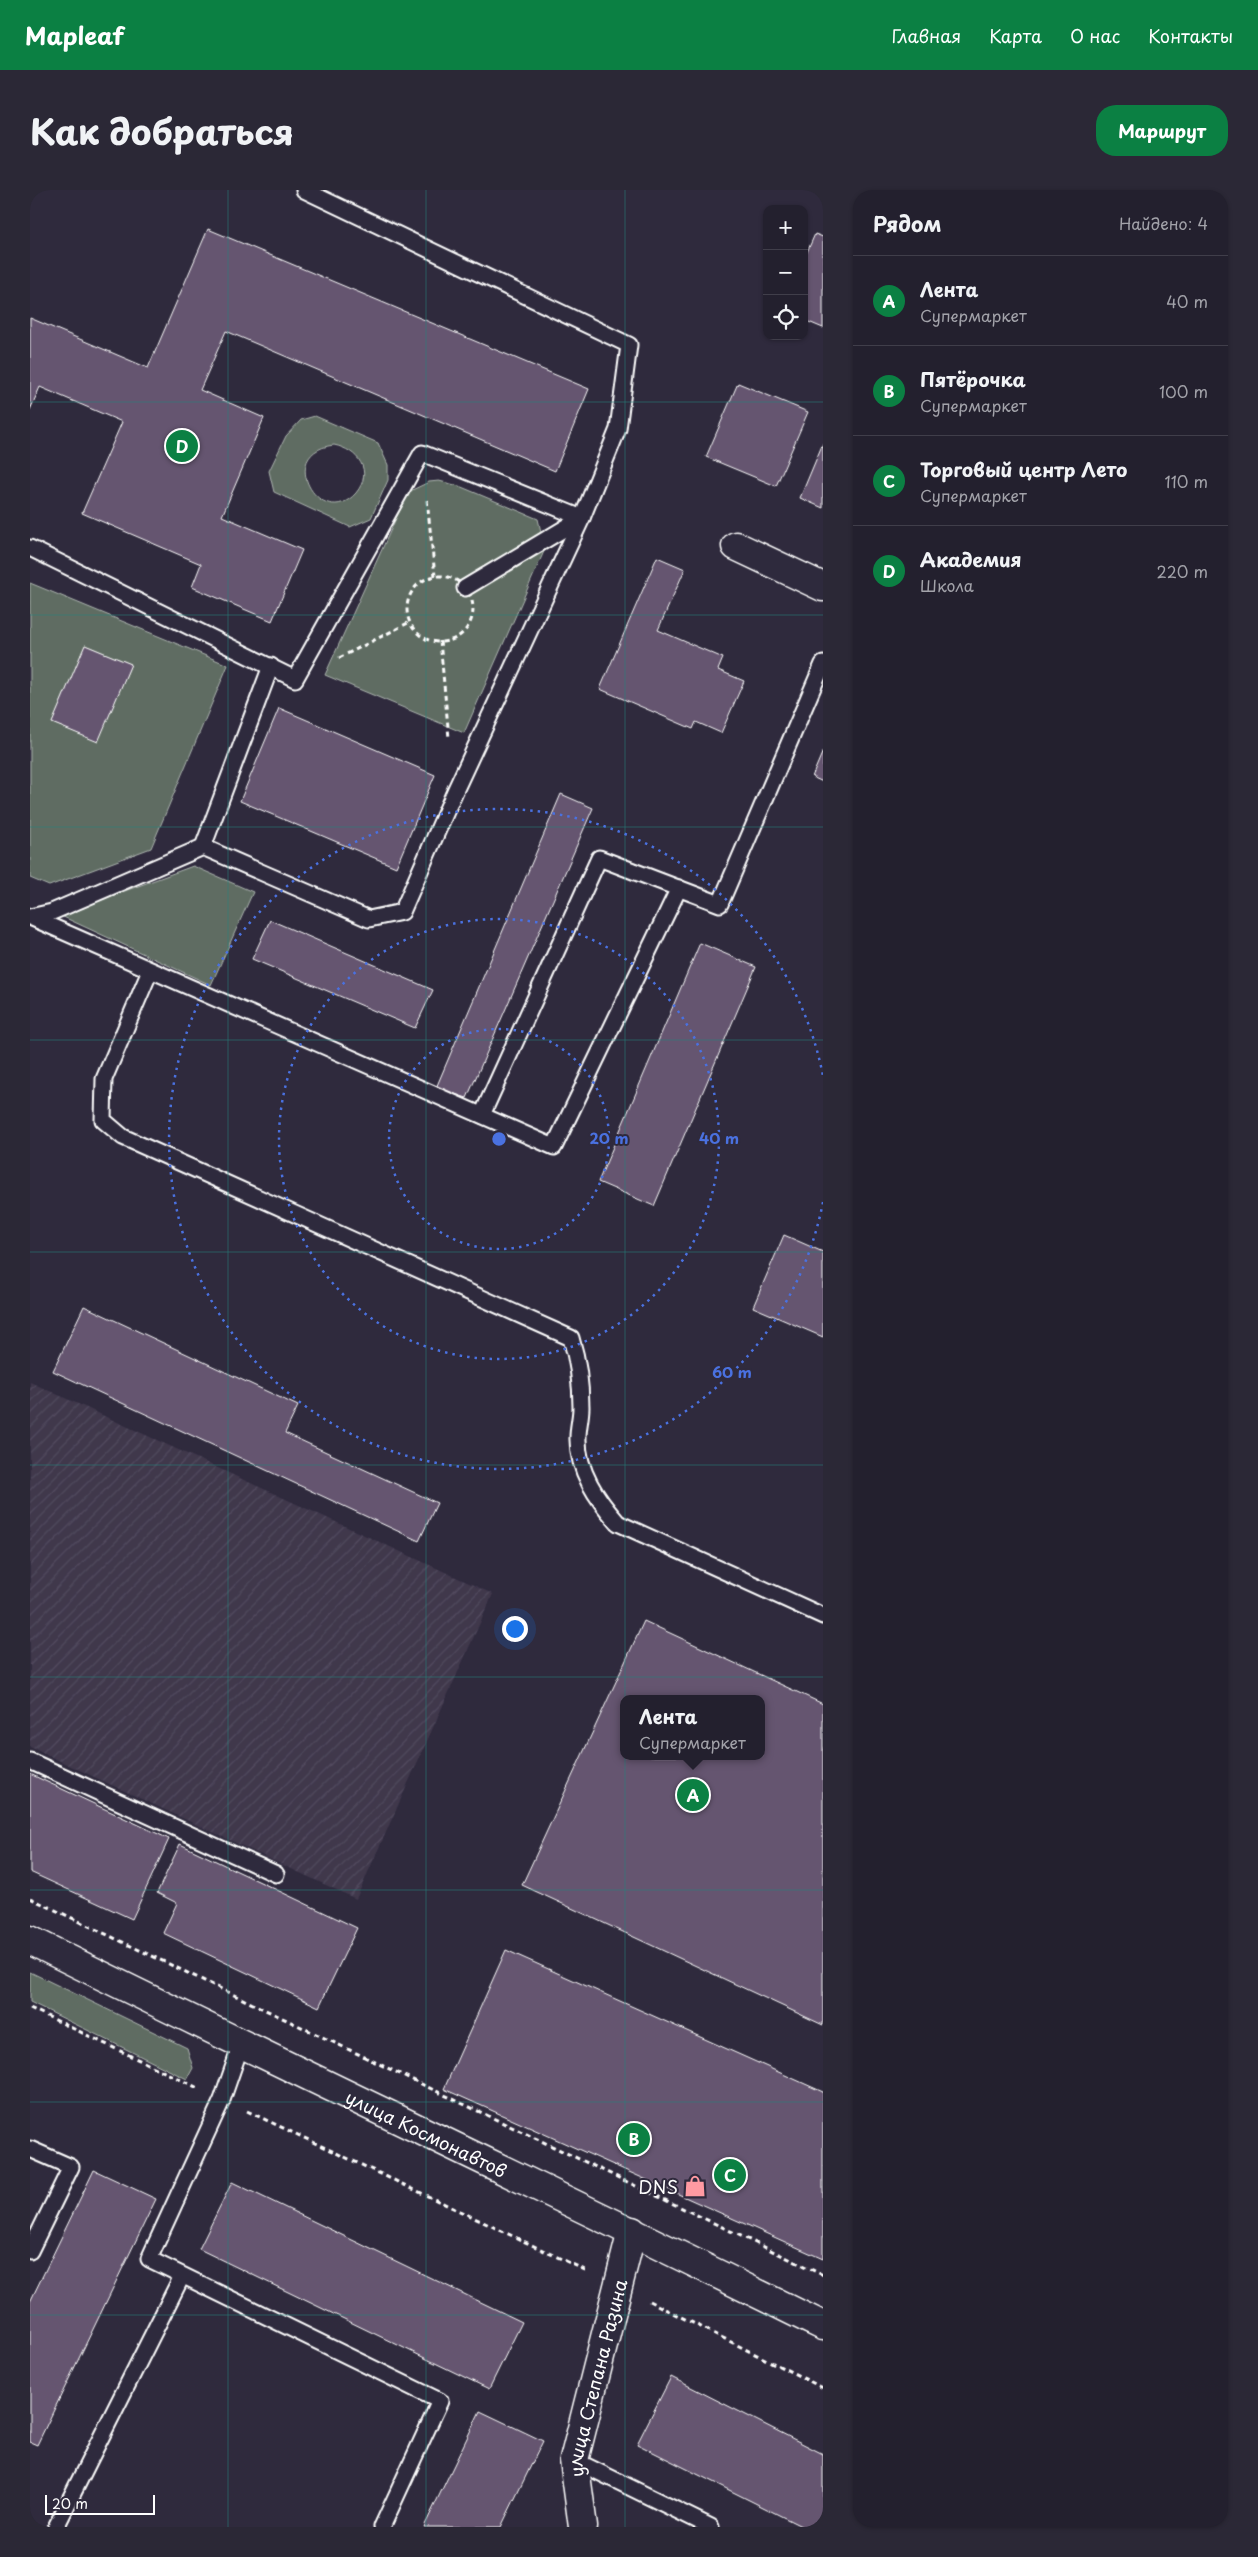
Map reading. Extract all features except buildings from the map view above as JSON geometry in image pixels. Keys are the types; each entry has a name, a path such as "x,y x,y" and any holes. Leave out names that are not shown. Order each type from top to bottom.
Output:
{"street":[{"path":"736,546 823,587"},
{"name":"улица Космонавтов","path":"30,1940 241,2045 632,2231 823,2326"},
{"name":"улица Степана Разина","path":"582,2527 574,2460 632,2231"}],"lane":[{"path":"30,917 52,912 203,848 369,919 402,912 455,791 582,518 618,429 629,345 304,190"},
{"path":"30,548 295,679 422,453 582,518"},
{"path":"465,588 582,518"},
{"path":"482,1115 599,858 720,904 823,664"},
{"path":"203,848 271,666"},
{"path":"30,917 150,972 554,1147 679,888"},
{"path":"150,972 104,1079 103,1120 123,1137 571,1338 579,1364 581,1408 578,1439 585,1475 598,1500 618,1523 823,1616"},
{"path":"30,1761 276,1874"},
{"path":"241,2045 222,2100 148,2259 440,2401 382,2527"},
{"path":"30,2149 71,2167 30,2251"},
{"path":"56,2527 182,2276"},
{"path":"574,2460 711,2527"}],"path":[{"path":"422,453 435,576"},
{"path":"435,576 451,578 465,588 472,603 469,624 461,634 452,639 440,641 422,636 410,622 407,605 411,592 422,581 435,576"},
{"path":"295,679 410,622"},
{"path":"440,641 455,791"},
{"path":"30,1898 823,2275"},
{"path":"30,2008 618,2285 823,2388"}],"shaded area":[{"path":"30,1382 493,1594 356,1899 30,1747"}],"green space":[{"path":"315,416 378,443 388,465 388,480 371,518 350,527 274,492 269,471 286,436 301,420","holes":["334,445 343,448 361,463 364,477 356,493 343,503 329,503 318,497 309,487 305,474 307,461 316,451"]},
{"path":"439,481 459,486 538,519 545,549 464,733 325,675 408,492 429,482"},
{"path":"30,583 228,665 151,848 49,886 30,878","holes":["85,645 131,664 98,741 52,723"]},
{"path":"193,866 253,892 211,985 59,915"},
{"path":"30,1972 187,2048 193,2068 187,2079 30,2002"}],"place":[{"name":"Академия","path":"182,446"},
{"name":"Лента","path":"693,1795"},
{"name":"Пятёрочка","path":"634,2139"},
{"name":"Торговый центр Лето","path":"730,2175"},
{"name":"DNS","path":"695,2186"}]}
